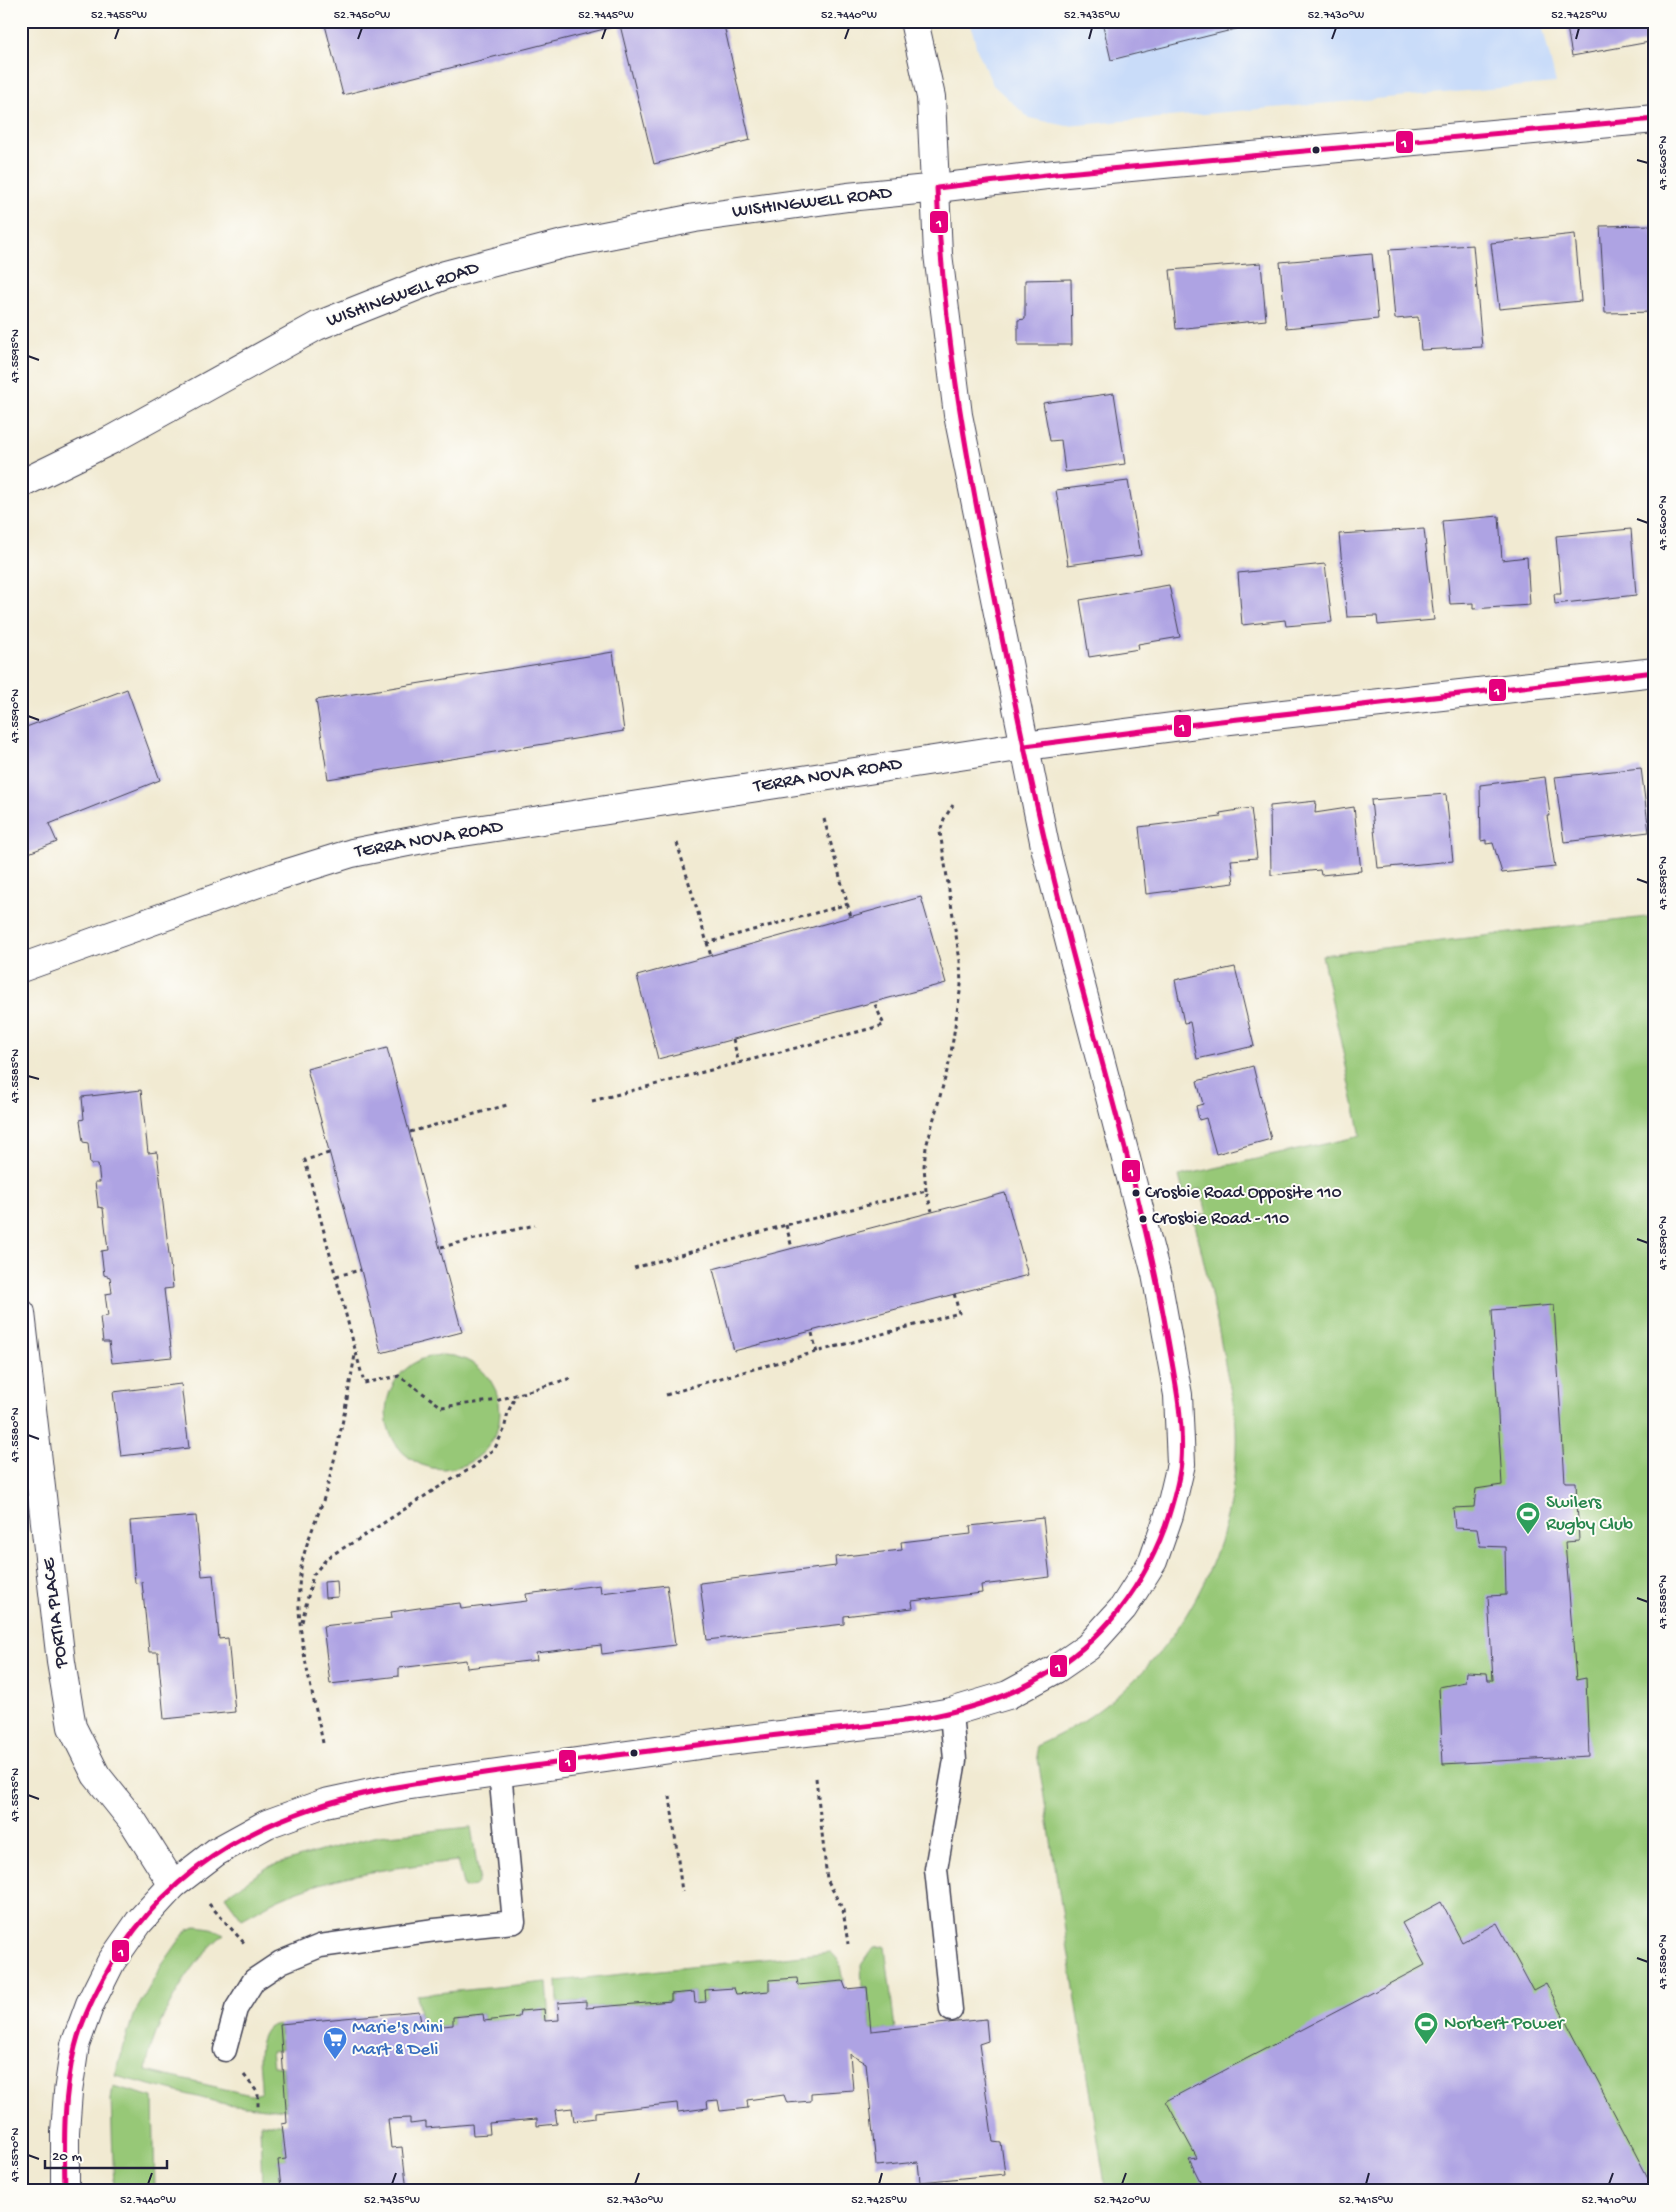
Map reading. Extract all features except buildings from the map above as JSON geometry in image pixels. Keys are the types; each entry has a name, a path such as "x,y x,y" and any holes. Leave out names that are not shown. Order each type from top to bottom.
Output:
{"street":[{"path":"65,2191 65,2132 68,2092 75,2045 90,2004 112,1962 139,1922 173,1885 216,1852 267,1824 325,1803 404,1786 721,1742 900,1722 951,1712 1008,1695 1056,1669 1088,1647 1123,1608 1153,1561 1169,1515 1181,1464 1178,1395 1156,1274 1046,851 958,415 938,254 937,188 931,97 914,21"},
{"name":"WISHINGWELL ROAD","path":"21,484 111,440 317,326 445,275 562,244 695,218 848,197 1045,175 1655,119"},
{"name":"TERRA NOVA ROAD","path":"21,968 275,877 352,853 453,834 1024,746 1212,722 1655,672"},
{"name":"PORTIA PLACE","path":"21,1313 61,1662 72,1728 96,1775 132,1820 173,1885"}],"lane":[{"path":"951,1712 955,1760 936,1869 951,2010"},
{"path":"225,2050 236,2009 254,1980 281,1962 320,1946 436,1930 514,1922 500,1772"}],"path":[{"path":"932,1211 926,1191 924,1166 926,1147 950,1060 961,985 960,961 940,832 944,819 953,805"},
{"path":"824,818 851,917"},
{"path":"677,843 710,956"},
{"path":"706,943 848,904"},
{"path":"592,1102 884,1025 874,1002"},
{"path":"733,1039 739,1064"},
{"path":"410,1132 507,1105"},
{"path":"329,1153 305,1160 364,1384 399,1376 442,1407 474,1404 516,1395 571,1378"},
{"path":"634,1268 786,1226 926,1191"},
{"path":"441,1248 535,1224"},
{"path":"786,1226 792,1248"},
{"path":"336,1276 361,1270"},
{"path":"666,1395 710,1381 959,1313 954,1293"},
{"path":"812,1332 817,1353"},
{"path":"323,1743 302,1642 298,1610 300,1573 326,1489 344,1421 356,1352"},
{"path":"301,1628 313,1575 328,1557 472,1468 495,1448 504,1430 508,1412 516,1395"},
{"path":"816,1778 827,1879 844,1910 848,1944"},
{"path":"670,1796 682,1892"},
{"path":"210,1904 270,1970"},
{"path":"258,2094 258,2107"}],"shaded area":[{"path":"970,21 1541,21 1556,83 1067,126 1029,118 993,85 977,50"}],"green space":[{"path":"1655,916 1655,2191 1106,2191 1036,1746 1081,1722 1121,1692 1156,1657 1185,1617 1208,1573 1224,1527 1234,1478 1236,1427 1234,1411 1214,1308 1193,1216 1207,1214 1201,1189 1183,1192 1179,1176 1361,1136 1322,955"},
{"path":"443,1355 465,1359 483,1372 496,1390 500,1412 496,1434 483,1452 465,1465 443,1469 421,1465 403,1452 390,1434 386,1412 390,1390 403,1372 421,1359"},
{"path":"471,1827 479,1877 476,1885 472,1887 464,1888 457,1861 389,1869 322,1883 279,1899 242,1919 225,1896 268,1867 321,1851 378,1836"},
{"path":"197,1926 211,1928 224,1934 198,1961 174,1996 156,2035 149,2054 146,2071 251,2095 261,2093 259,2058 261,2040 270,2026 280,2024 281,2050 271,2052 273,2066 283,2067 286,2110 225,2104 115,2076 133,2016 162,1965 186,1931"},
{"path":"885,1946 895,2029 871,2031 867,1987 862,1987 861,1965 874,1947"},
{"path":"831,1952 839,1961 843,1981 798,1985 797,1978 769,1980 769,1991 736,1994 734,1988 705,1990 706,2002 695,2003 694,1992 671,1994 671,2001 586,2008 585,2001 558,2003 557,1981"},
{"path":"547,1982 550,2020 545,2021 544,2009 520,2011 519,2017 484,2021 483,2014 453,2016 453,2025 422,2028 417,1995"},
{"path":"113,2086 153,2097 155,2191 114,2191 111,2100"},
{"path":"260,2124 282,2124 286,2159 278,2160 281,2188 289,2187 289,2191 262,2191"}],"transit line":[{"name":"1","path":"65,2191 68,2083 78,2036 90,2005 111,1965 136,1928 165,1896 196,1868 230,1845 267,1826 306,1810 390,1788 584,1759 906,1721 938,1715 1000,1697 1029,1684 1053,1670 1094,1638 1128,1598 1142,1576 1165,1527 1177,1487 1181,1462 1181,1431 1176,1385 1149,1247 1127,1154 1053,875 1001,635 964,438 944,289 937,188 1055,174 1655,119"},
{"name":"1","path":"1025,746 1212,722 1655,672"}],"place":[{"name":"Crosbie Road Opposite 110","path":"1136,1193"},
{"name":"Crosbie Road - 110","path":"1143,1219"},
{"name":"Swilers Rugby Club","path":"1528,1535"},
{"name":"Norbert Power","path":"1426,2045"},
{"name":"Marie's Mini Mart & Deli","path":"335,2060"}]}
